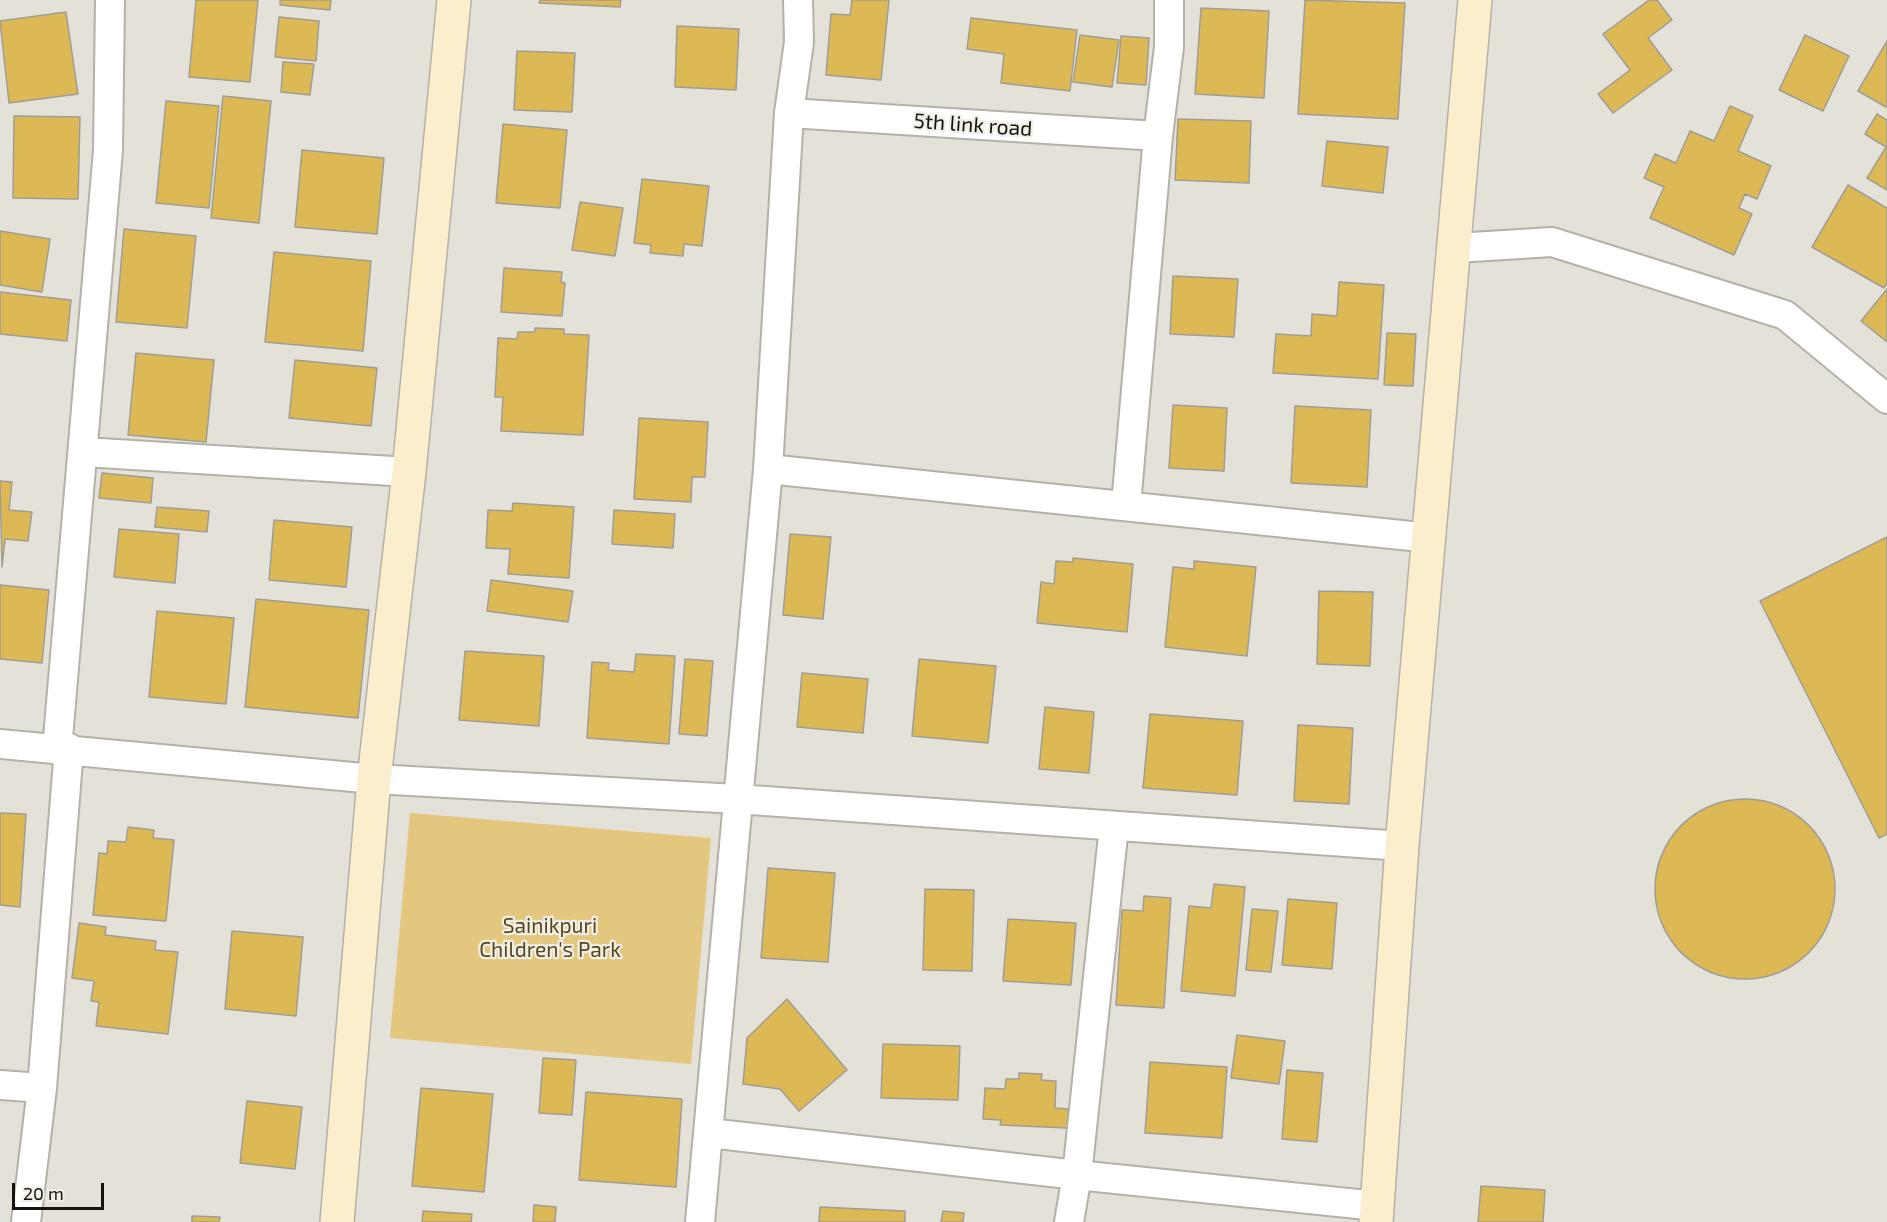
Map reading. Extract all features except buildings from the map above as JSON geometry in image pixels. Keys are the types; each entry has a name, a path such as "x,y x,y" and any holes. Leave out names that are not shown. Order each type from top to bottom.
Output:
{"street":[{"path":"26,1222 42,1088 63,749 108,150 110,0"},
{"path":"337,1222 374,778 409,472 453,0"},
{"path":"700,1222 768,469 789,113 799,42 798,0"},
{"path":"1126,505 1158,136 1169,47 1169,0"},
{"path":"709,1133 1077,1175 1377,1214 1401,846 1456,248 1475,0"},
{"name":"5th link road","path":"789,113 1158,136"},
{"path":"1456,248 1552,242 1785,315 1887,399"},
{"path":"84,452 409,472"},
{"path":"768,469 1430,538"},
{"path":"0,744 374,778 737,799 1401,846"},
{"path":"1069,1222 1077,1175 1114,826"},
{"path":"0,1085 42,1088"}],"green space":[{"name":"Sainikpuri Children's Park","path":"410,813 711,838 691,1064 390,1038"}]}
